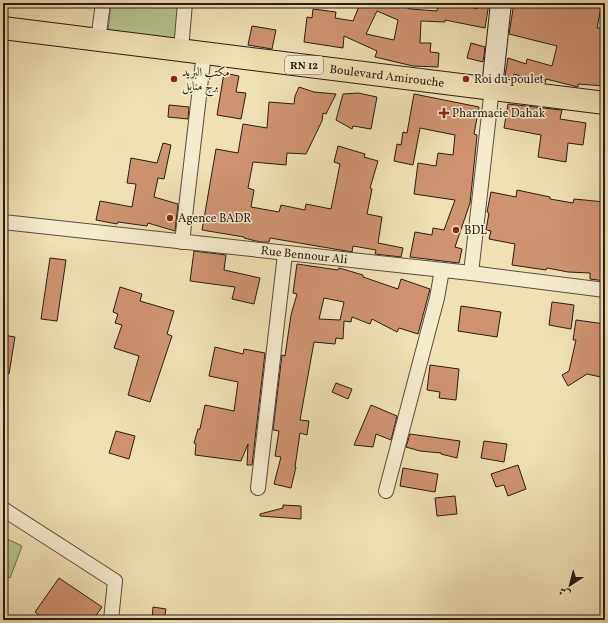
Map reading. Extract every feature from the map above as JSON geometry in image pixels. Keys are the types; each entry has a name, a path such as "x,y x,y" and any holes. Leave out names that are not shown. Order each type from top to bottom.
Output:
{"main road":[{"path":"492,88 502,3"},
{"name":"Boulevard Amirouche","path":"3,28 605,103"}],"street":[{"path":"98,40 103,3"},
{"path":"180,50 185,3"},
{"path":"182,242 204,53"},
{"path":"471,273 492,88"},
{"name":"Rue Bennour Ali","path":"3,222 285,254 471,273 605,290"},
{"path":"258,488 285,254"},
{"path":"386,491 437,298 442,270"},
{"path":"3,509 115,581 112,620"}],"green space":[{"path":"111,3 183,3 178,50 107,41"},
{"path":"3,537 22,546 10,578 3,575"}],"building":[{"path":"358,3 395,3 410,9 437,11 438,3 457,3 477,9 478,3 489,3 485,28 445,20 445,22 421,21 420,43 431,43 430,52 439,53 438,67 413,66 375,57 377,51 344,36 343,48 304,42 307,17 312,18 313,9 336,12 335,18 353,21 360,4","holes":["377,11 398,20 394,40 366,34"]},
{"path":"514,3 602,3 597,28 605,28 605,86 578,84 578,87 546,79 544,83 514,74 513,78 505,76 508,58 526,64 527,59 552,66 557,46 509,34"},
{"path":"252,26 276,30 272,49 248,45"},
{"path":"471,43 485,47 483,62 467,58"},
{"path":"224,73 239,76 236,92 246,93 241,119 217,115"},
{"path":"299,87 314,92 336,94 326,114 323,113 322,121 306,154 287,153 286,165 253,162 248,188 254,190 251,207 279,212 281,205 305,210 306,204 331,209 340,164 334,162 338,146 365,154 364,157 378,161 370,188 372,189 367,214 382,217 378,243 403,248 401,257 375,254 376,250 353,246 352,252 270,238 269,242 260,242 244,237 202,230 216,149 238,153 243,124 267,128 269,102 294,104 295,96"},
{"path":"358,93 377,97 371,129 353,126 352,129 336,120 343,94"},
{"path":"414,94 479,107 474,134 477,135 470,203 455,247 462,249 459,263 410,257 415,232 432,235 433,228 444,230 455,200 414,194 418,163 436,166 438,153 453,155 455,135 420,128 413,165 394,161 397,144 401,145 403,132 407,133"},
{"path":"508,104 562,110 560,119 586,123 583,145 568,143 566,162 538,157 541,135 504,128"},
{"path":"169,105 189,107 188,119 168,117"},
{"path":"163,143 171,145 164,179 158,178 154,197 178,204 175,231 148,223 147,226 118,222 117,224 96,220 100,201 132,207 136,184 127,183 131,158 157,163"},
{"path":"517,190 550,197 550,199 573,203 574,199 605,202 605,281 590,279 590,273 568,272 547,268 546,270 512,265 515,244 489,239 491,231 486,230 489,213 487,212 491,192 516,197"},
{"path":"194,251 226,255 224,270 260,278 254,304 232,299 235,287 190,281"},
{"path":"50,258 66,260 57,321 41,319"},
{"path":"297,264 338,270 339,268 363,275 363,277 398,289 401,279 430,289 418,334 399,328 397,332 372,319 370,324 352,317 351,322 344,321 343,339 336,338 335,344 314,342 300,420 309,421 307,435 300,433 296,467 291,488 274,484 281,457 275,456 279,431 273,430 282,355 285,356 291,315 297,294 293,293","holes":["324,298 344,302 340,320 319,319"]},
{"path":"120,287 142,294 140,301 174,311 167,334 172,336 150,402 128,395 139,356 114,348 122,325 115,323 118,314 113,312"},
{"path":"552,302 574,305 571,329 549,325"},
{"path":"461,306 501,312 497,337 458,331"},
{"path":"576,320 605,324 605,378 587,374 568,386 562,375 569,371 576,340 573,340"},
{"path":"3,335 15,337 9,374 3,373"},
{"path":"215,347 243,354 244,349 265,353 252,465 247,465 248,444 241,461 195,455 196,444 194,443 198,429 200,429 205,405 234,411 238,382 209,376"},
{"path":"430,365 459,369 456,400 439,398 440,392 427,390"},
{"path":"336,383 352,389 348,399 332,392"},
{"path":"371,405 397,416 391,440 376,434 373,447 354,445"},
{"path":"116,431 135,436 129,459 109,453"},
{"path":"410,434 460,441 457,458 441,453 420,451 406,447"},
{"path":"484,441 507,444 504,462 481,458"},
{"path":"518,465 526,489 508,496 504,485 496,487 491,474"},
{"path":"403,468 438,474 435,492 400,486"},
{"path":"455,496 457,514 437,516 435,498"},
{"path":"283,505 301,506 301,519 260,516 260,514 283,508"},
{"path":"59,578 102,607 93,620 46,620 35,612"},
{"path":"153,607 166,609 164,620 152,620"}],"place":[{"name":"مكتب البريد برج منايل","path":"174,79"},
{"name":"Roi du poulet","path":"466,79"},
{"name":"Pharmacie Dahak","path":"444,113"},
{"name":"Agence BADR","path":"170,218"},
{"name":"BDL","path":"456,230"}]}
